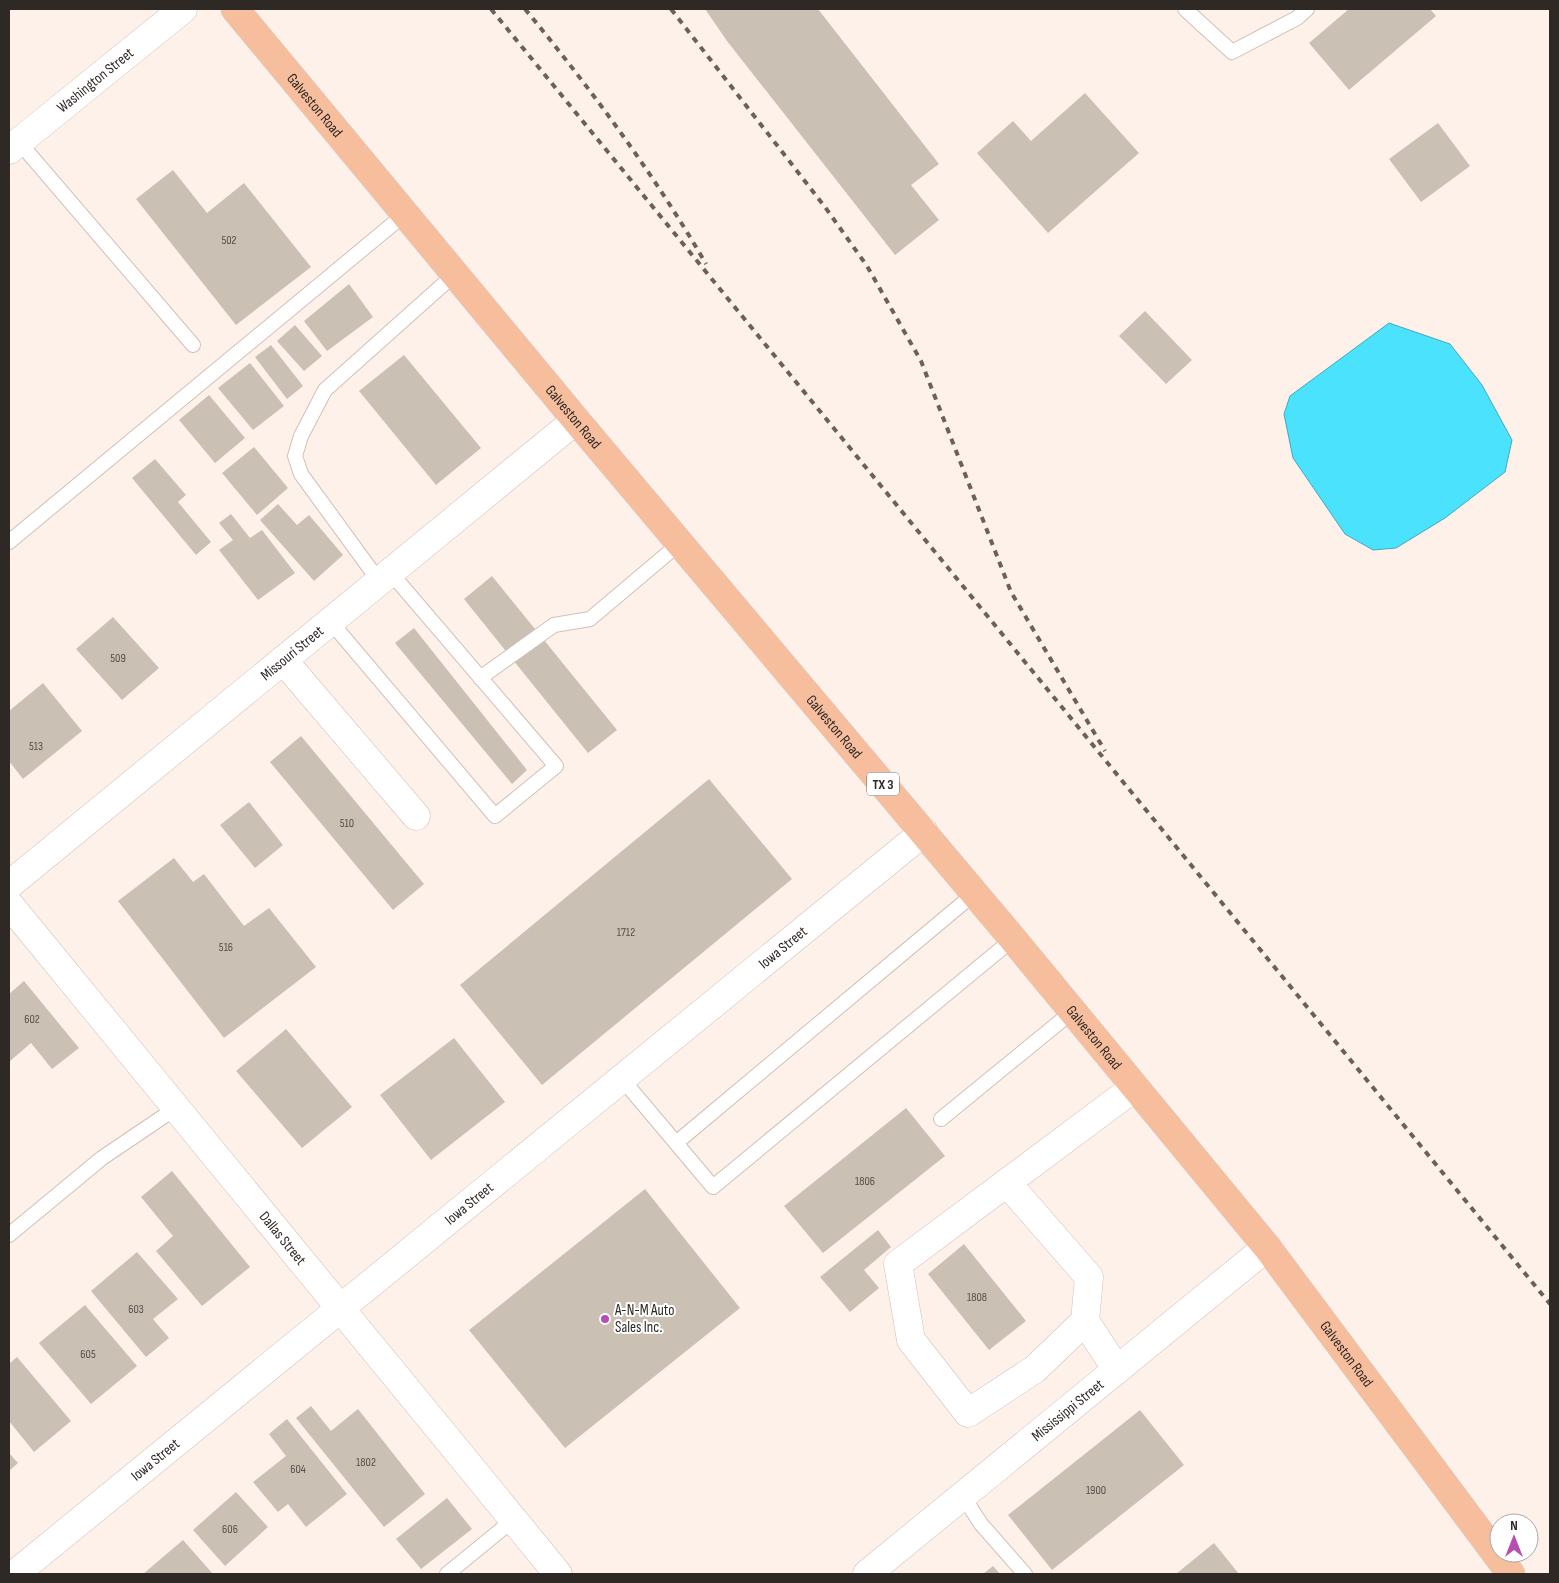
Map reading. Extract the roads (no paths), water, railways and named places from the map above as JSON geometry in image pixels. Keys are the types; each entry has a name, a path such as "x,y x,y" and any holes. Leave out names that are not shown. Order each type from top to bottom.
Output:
{"main road":[{"name":"Galveston Road","path":"235,9 576,420 975,893 1267,1247 1511,1574"}],"street":[{"name":"Washington Street","path":"14,146 183,9"},
{"name":"Missouri Street","path":"9,885 576,420"},
{"path":"283,660 416,816"},
{"name":"Iowa Street","path":"15,1574 924,832"},
{"name":"Dallas Street","path":"9,904 558,1574"},
{"path":"1085,1320 1035,1369 968,1413 911,1340 898,1264 1008,1184 1135,1087"},
{"path":"1008,1184 1088,1277 1085,1320 1117,1370"},
{"name":"Mississippi Street","path":"867,1574 1267,1247"}],"lane":[{"path":"1185,9 1232,52 1297,18 1307,9"},
{"path":"14,146 193,345"},
{"path":"9,542 405,214"},
{"path":"330,622 495,816 556,766 480,678 385,577 301,474 295,456 301,436 324,390 455,274"},
{"path":"480,678 554,625 590,619 680,543"},
{"path":"676,1143 975,893"},
{"path":"622,1079 713,1187 1013,939"},
{"path":"941,1119 1073,1011"},
{"path":"9,1235 102,1158 176,1108"},
{"path":"963,1496 982,1524 1025,1574"},
{"path":"447,1574 513,1520"}],"water":[{"path":"1389,323 1450,344 1482,385 1512,440 1505,472 1445,518 1396,548 1373,550 1345,534 1293,458 1284,414 1290,396"}],"railway":[{"path":"491,9 1550,1304"},
{"path":"525,9 621,133 665,197 706,264"},
{"path":"671,9 825,207 867,266 921,361 1011,592 1105,751"}],"place":[{"name":"A-N-M Auto Sales Inc.","path":"605,1319"}]}
